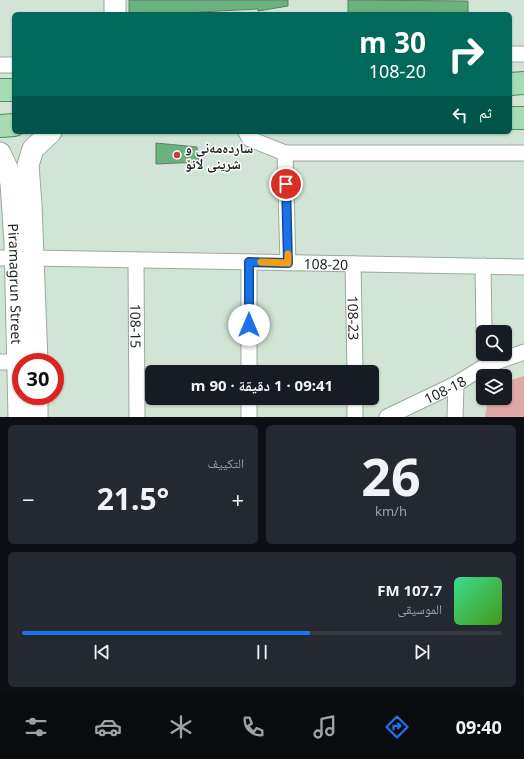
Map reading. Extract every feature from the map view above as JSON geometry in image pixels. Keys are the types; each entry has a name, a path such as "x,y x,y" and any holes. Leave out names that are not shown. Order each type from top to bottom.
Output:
{"main road":[{"path":"102,0 103,12"},
{"path":"115,0 115,12"},
{"path":"512,84 524,83"},
{"path":"0,90 12,90"},
{"path":"512,118 524,118"},
{"path":"0,126 12,125"},
{"name":"Piramagrun Street","path":"16,258 31,205 28,165 33,149 49,134"},
{"name":"Piramagrun Street","path":"0,154 8,168 10,183 16,258 18,353"},
{"name":"Piramagrun Street","path":"19,405 19,417"},
{"path":"37,405 37,417"}],"street":[{"path":"512,54 524,54"},
{"path":"0,65 12,65"},
{"path":"247,134 250,139 285,153 524,153"},
{"path":"285,153 288,263"},
{"name":"108-20","path":"16,258 524,267"},
{"name":"108-15","path":"136,260 137,417"},
{"path":"249,262 249,365"},
{"name":"108-23","path":"353,264 355,365"},
{"path":"483,266 484,325"},
{"name":"108-18","path":"512,354 524,352"},
{"name":"108-18","path":"389,416 456,384 484,361"},
{"path":"455,417 456,384"},
{"path":"249,405 249,417"},
{"path":"355,405 355,417"}],"shaded area":[{"path":"524,376 524,417 485,417 487,405 512,405 512,380"}],"building":[{"path":"129,0 288,0 288,6 258,11 258,9 200,12 129,12"},
{"path":"348,0 468,1 468,12 348,12"},
{"name":"ساردەمەنی و شرینی لانۆ","path":"156,143 197,147 199,162 156,164"}],"slow traffic":[{"path":"261,262 288,263 288,254"}],"place":[{"name":"ساردەمەنی و شرینی لانۆ","path":"177,155"}],"route":[{"path":"249,325 249,262 288,263 286,184"}]}
